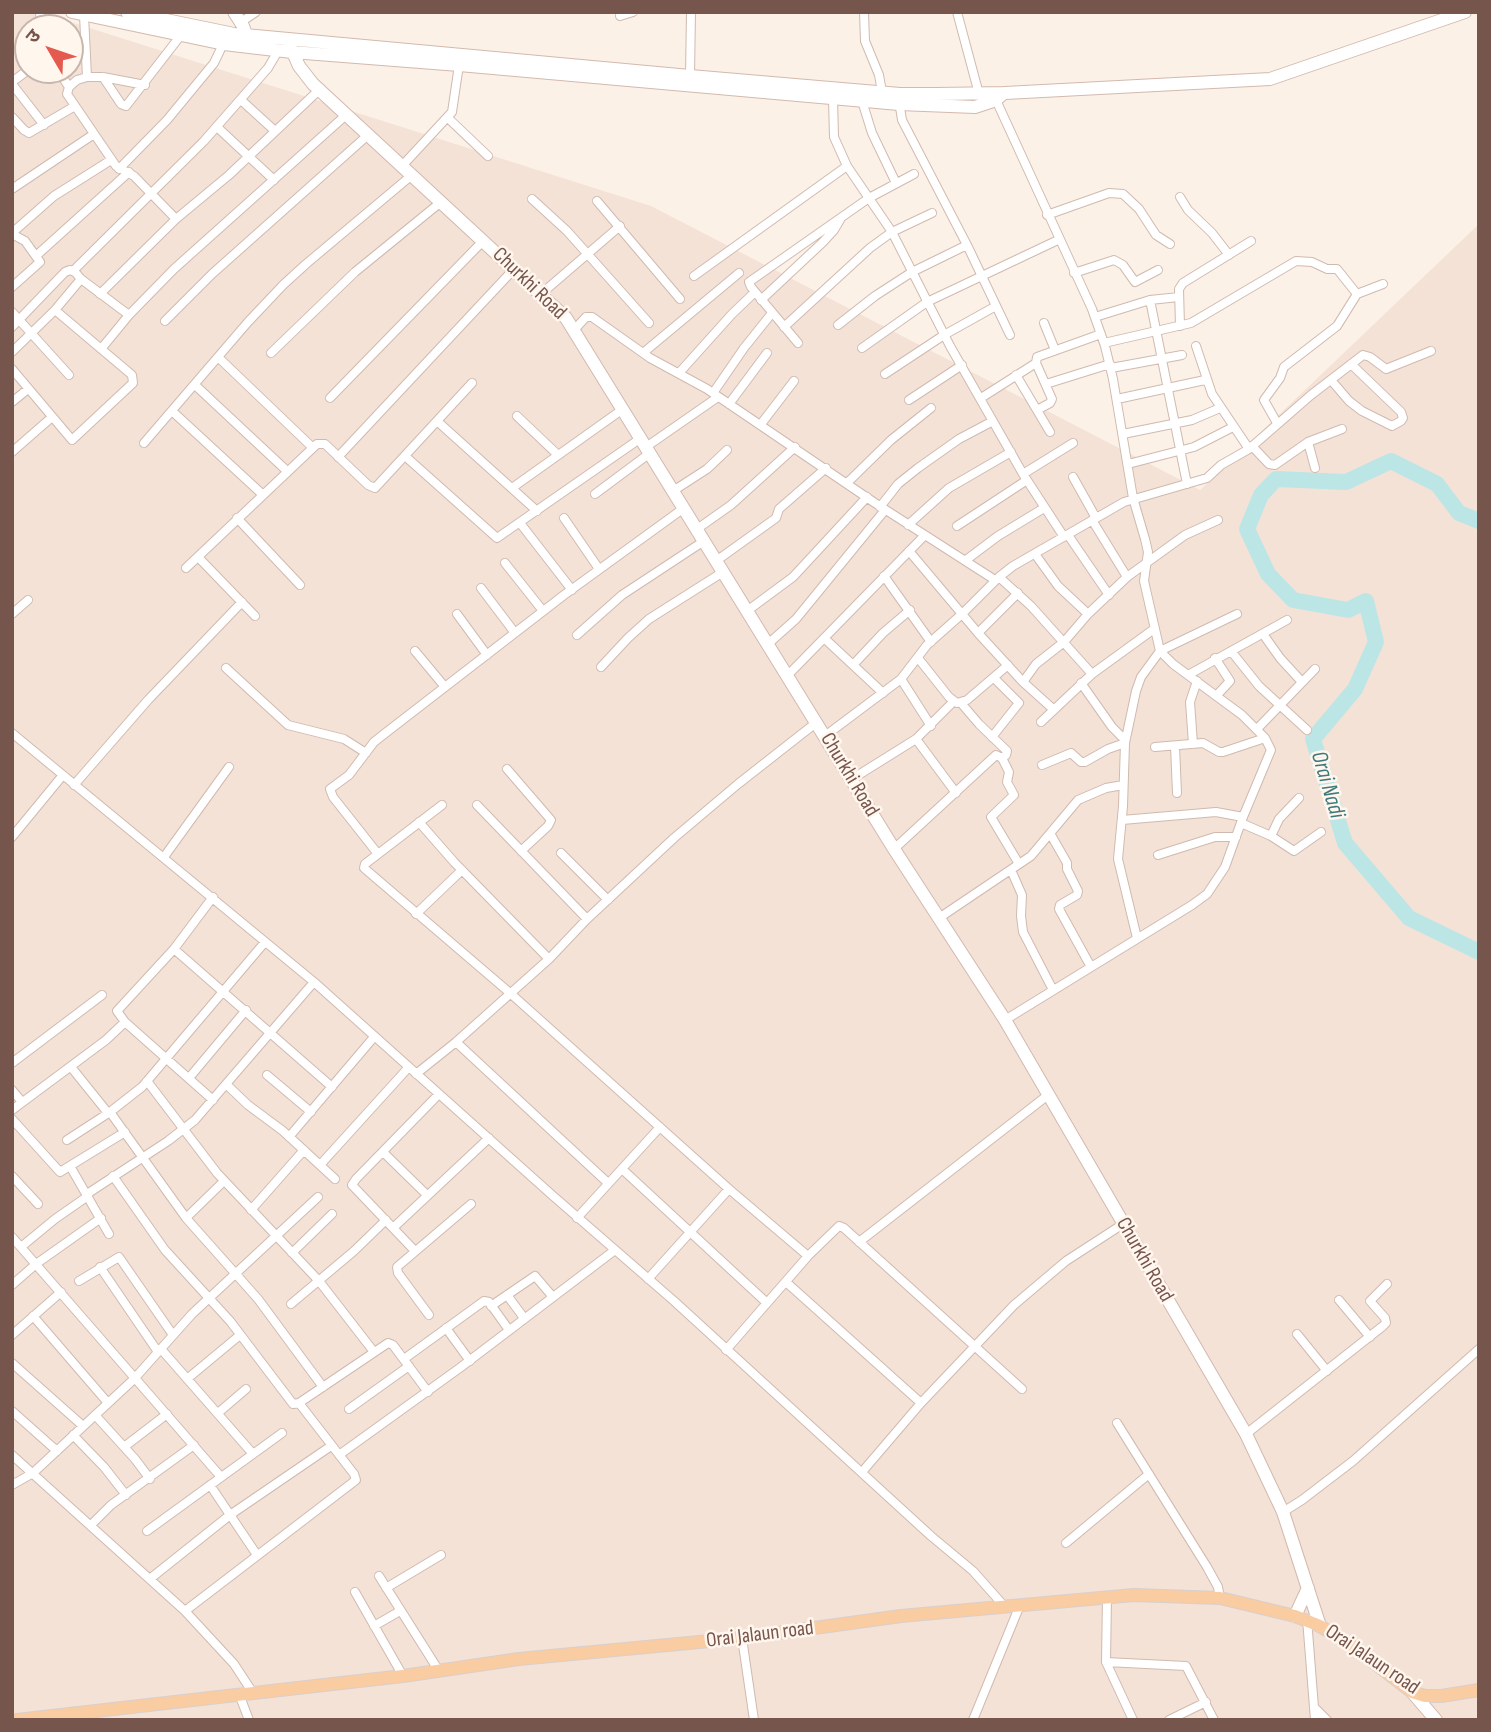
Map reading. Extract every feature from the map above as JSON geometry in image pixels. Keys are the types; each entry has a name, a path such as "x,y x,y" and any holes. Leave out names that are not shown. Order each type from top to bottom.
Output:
{"main road":[{"name":"Orai Jalaun road","path":"17,1720 76,1717 519,1659 742,1638 901,1616 1134,1595 1220,1598 1301,1618 1320,1626 1354,1648 1412,1692 1424,1696 1441,1696 1479,1690"}],"street":[{"path":"127,12 226,38"},
{"path":"248,41 238,17 256,12"},
{"path":"620,16 633,12"},
{"path":"690,76 691,12"},
{"path":"864,12 865,41 879,75 882,92"},
{"path":"957,12 979,93"},
{"path":"84,15 181,35 248,41 278,51 862,101 979,93 1000,96 1270,79 1465,12"},
{"path":"103,77 123,106 129,103 181,35"},
{"path":"118,169 167,120 214,63 226,38"},
{"name":"Churkhi Road","path":"287,39 305,75 319,90 541,294 566,318 574,330 894,849 1005,1020 1245,1434 1283,1512 1320,1626"},
{"path":"248,41 331,41 882,92 900,99 964,108 975,107 1000,96"},
{"path":"75,272 78,265 217,127 268,68 278,51"},
{"path":"84,56 87,77"},
{"path":"402,166 448,118 455,103 459,65"},
{"path":"145,85 103,77 87,77 77,80 69,87 67,94 118,169 128,172 176,219"},
{"path":"12,83 44,125"},
{"path":"100,294 176,219 319,90"},
{"path":"1000,96 1047,215 1095,317 1104,343 1117,399 1133,498 1145,539 1147,562 1144,581 1160,651 1257,729 1270,745 1270,756 1225,867 1207,894 1005,1020"},
{"path":"833,98 834,137 847,166 892,232 944,335 1025,477 1044,508 1109,594"},
{"path":"900,99 902,120 1010,335"},
{"path":"241,100 275,131"},
{"path":"862,101 872,134 896,183"},
{"path":"14,124 29,133 75,106"},
{"path":"102,349 129,315 174,269 346,115"},
{"path":"448,118 488,156"},
{"path":"217,127 274,180"},
{"path":"12,188 94,134"},
{"path":"165,321 212,274 368,135"},
{"path":"12,245 15,235 54,196 111,160"},
{"path":"694,276 847,166"},
{"path":"37,255 128,172"},
{"path":"798,342 748,284 869,198 914,174"},
{"path":"144,443 267,302 306,264 412,175"},
{"path":"1047,215 1109,193 1123,194 1139,209 1156,236 1170,244"},
{"path":"1180,197 1188,210 1212,233 1228,255"},
{"path":"532,199 562,225 649,323"},
{"path":"597,201 680,299"},
{"path":"271,353 355,272 441,202"},
{"path":"784,327 855,261 892,232 932,213"},
{"path":"761,300 834,230 841,218"},
{"path":"541,294 620,226"},
{"path":"12,286 40,262 37,255 15,235"},
{"path":"862,348 928,302 1058,240"},
{"path":"330,398 483,241"},
{"path":"1180,326 1179,289 1183,283 1251,241"},
{"path":"838,325 912,272 967,245"},
{"path":"1074,273 1114,260 1123,265 1135,282 1157,270"},
{"path":"1104,343 1180,326 1200,318 1296,261 1337,269 1357,294"},
{"path":"12,327 70,270 129,315"},
{"path":"338,457 514,270"},
{"path":"643,353 739,273"},
{"path":"12,352 55,310 81,279"},
{"path":"1277,423 1265,403 1265,396 1280,378 1288,362 1337,326 1357,294 1383,284"},
{"path":"679,373 722,324 755,292"},
{"path":"1095,317 1150,300 1179,297"},
{"path":"1150,300 1187,484"},
{"path":"885,374 944,335 996,306"},
{"path":"12,369 70,439 75,440 133,383 132,375 55,310"},
{"path":"12,312 69,375"},
{"path":"405,456 494,536 501,538 537,511 646,446 716,395 744,348 772,313"},
{"path":"574,330 586,317 592,317 643,353 761,424 924,536 997,579 1018,593 1091,674"},
{"path":"1044,323 1055,350"},
{"path":"981,398 1036,363 1037,358 1101,334"},
{"path":"1196,346 1205,380 1220,408 1251,448 1271,466 1308,442 1342,429"},
{"path":"825,736 901,679 930,642 997,579 1035,554 1133,498 1207,478 1221,464 1251,448 1277,423 1367,355 1386,369 1431,351"},
{"path":"729,404 767,353"},
{"path":"1046,384 1110,366 1182,355"},
{"path":"219,358 312,447"},
{"path":"1036,363 1052,401 1037,410"},
{"path":"1331,380 1349,401 1362,411 1392,426 1401,421 1401,412 1352,364"},
{"path":"909,400 962,365"},
{"path":"1016,375 1049,432"},
{"path":"1117,399 1205,380"},
{"path":"761,424 794,381"},
{"path":"186,568 286,471 312,447 321,443 371,488 380,484 472,383"},
{"path":"195,385 286,471"},
{"path":"12,402 28,389"},
{"path":"847,483 884,446 931,408"},
{"path":"1123,434 1202,417 1220,408"},
{"path":"512,488 622,409"},
{"path":"172,411 262,494"},
{"path":"517,416 557,454"},
{"path":"12,452 52,417"},
{"path":"437,421 537,511"},
{"path":"768,644 796,619 883,508 898,484 971,432 993,421"},
{"path":"1128,464 1205,443 1233,427"},
{"path":"1308,442 1315,468"},
{"path":"957,526 1073,443"},
{"path":"595,494 646,446"},
{"path":"577,635 622,595 701,535 795,447"},
{"path":"673,491 707,469 727,450"},
{"path":"908,525 949,488 1011,452"},
{"path":"601,667 649,619 720,566 776,518 779,509 825,468"},
{"path":"1073,477 1127,577"},
{"path":"747,611 793,577 867,497"},
{"path":"378,854 330,793 330,789 349,775 374,742 543,611 684,508"},
{"path":"966,560 998,536 1044,508"},
{"path":"564,518 599,569"},
{"path":"237,519 300,585"},
{"path":"992,737 1018,705 1018,699 1044,656 1064,642 1088,614 1127,577 1194,530 1217,520"},
{"path":"520,523 572,590"},
{"path":"787,676 924,536"},
{"path":"909,551 978,633 1053,709"},
{"path":"1035,554 1058,586 1088,614"},
{"path":"198,556 255,616"},
{"path":"505,563 543,611"},
{"path":"884,576 930,642"},
{"path":"481,588 515,633"},
{"path":"978,633 1018,593"},
{"path":"12,614 28,600"},
{"path":"74,785 148,700 242,602"},
{"path":"853,665 883,633 910,610"},
{"path":"457,614 487,655"},
{"path":"1138,938 1118,859 1125,742 1141,677 1160,651 1237,614"},
{"path":"1188,675 1287,620"},
{"path":"1041,722 1091,674 1154,629"},
{"path":"1263,634 1302,682"},
{"path":"824,638 883,693"},
{"path":"415,651 445,687"},
{"path":"1231,651 1279,706 1307,730"},
{"path":"918,658 957,703 1007,751 1002,758"},
{"path":"1215,658 1230,681 1217,695"},
{"path":"852,779 916,739 957,703 1008,665"},
{"path":"226,668 288,725 344,739 366,753"},
{"path":"1257,729 1315,669"},
{"path":"994,678 1018,699"},
{"path":"901,679 931,726"},
{"path":"1193,744 1190,702 1197,681"},
{"path":"1081,683 1125,742"},
{"path":"416,1074 549,959 587,919 674,838 817,722"},
{"path":"12,733 314,982 981,1578 1005,1607"},
{"path":"1155,747 1208,745 1219,752 1265,738"},
{"path":"916,739 956,793"},
{"path":"1042,765 1071,753 1081,762 1085,761 1125,742"},
{"path":"1175,746 1177,793"},
{"path":"894,849 993,755 1002,758 1009,772 1007,782 1014,795 991,817 1014,867 1022,895 1023,932 1053,990"},
{"path":"164,857 229,767"},
{"path":"507,769 551,820 521,851"},
{"path":"12,837 63,775"},
{"path":"939,918 1031,856 1078,800 1098,790 1123,785"},
{"path":"1271,836 1279,818 1299,798"},
{"path":"442,805 365,864 365,867 808,1256"},
{"path":"477,805 587,919"},
{"path":"1122,820 1216,812 1242,820 1294,851 1321,832"},
{"path":"419,822 549,959"},
{"path":"1051,835 1068,863 1066,869 1078,891 1077,895 1060,905 1059,909 1091,967"},
{"path":"1158,855 1215,837 1236,837"},
{"path":"561,853 608,900"},
{"path":"416,914 462,870"},
{"path":"213,897 174,949 117,1011 125,1022 214,1100"},
{"path":"67,1140 109,1112 147,1081 265,942"},
{"path":"174,949 332,1087"},
{"path":"21,1247 113,1176 183,1130 227,1086 314,982"},
{"path":"12,1063 103,995"},
{"path":"189,1077 246,1010"},
{"path":"12,1110 106,1040 125,1022"},
{"path":"289,1136 374,1037"},
{"path":"456,1042 608,1183"},
{"path":"71,1067 125,1132 186,1218 237,1274 323,1387"},
{"path":"320,1165 408,1068"},
{"path":"267,1075 311,1112"},
{"path":"147,1081 224,1181 319,1282 374,1352"},
{"path":"227,1086 289,1136 335,1179"},
{"path":"12,1090 22,1102"},
{"path":"415,1251 352,1185 439,1094"},
{"path":"859,1242 1048,1095"},
{"path":"12,1119 58,1171 125,1132"},
{"path":"578,1218 660,1127"},
{"path":"393,1228 489,1138"},
{"path":"251,1210 304,1150"},
{"path":"384,1153 426,1195"},
{"path":"70,1166 109,1234"},
{"path":"622,1169 767,1303"},
{"path":"12,1176 38,1204"},
{"path":"113,1176 165,1250 240,1335 290,1402 299,1403 391,1343 428,1392"},
{"path":"186,1218 224,1181"},
{"path":"648,1279 730,1189"},
{"path":"12,1485 33,1472 134,1379 192,1314 318,1197"},
{"path":"429,1315 397,1270 415,1251 471,1204"},
{"path":"292,1253 332,1214"},
{"path":"14,1281 101,1218"},
{"path":"291,1304 386,1220"},
{"path":"862,1472 974,1346 1038,1283 1066,1261 1123,1224"},
{"path":"726,1350 808,1256 839,1226 1022,1390"},
{"path":"12,1237 221,1477"},
{"path":"339,1455 470,1361 615,1250"},
{"path":"79,1281 114,1257 121,1258 173,1335"},
{"path":"100,1267 160,1351 253,1454"},
{"path":"491,1306 535,1276 553,1297"},
{"path":"786,1282 921,1403"},
{"path":"1245,1434 1383,1326 1386,1321 1370,1301 1387,1284"},
{"path":"12,1335 61,1292"},
{"path":"507,1295 524,1318"},
{"path":"1339,1300 1370,1337"},
{"path":"349,1409 482,1301 491,1306 509,1331"},
{"path":"33,1316 108,1403"},
{"path":"446,1328 470,1361"},
{"path":"1297,1334 1327,1371"},
{"path":"187,1379 240,1335"},
{"path":"1283,1512 1353,1461 1479,1349"},
{"path":"12,1363 83,1426"},
{"path":"218,1413 246,1389"},
{"path":"185,1611 356,1480 299,1403"},
{"path":"12,1411 57,1451"},
{"path":"95,1415 149,1479"},
{"path":"124,1447 167,1415"},
{"path":"1118,1423 1207,1566 1218,1587 1220,1598"},
{"path":"147,1531 282,1433"},
{"path":"73,1435 126,1495"},
{"path":"91,1525 111,1505 194,1445"},
{"path":"151,1578 230,1515 331,1446"},
{"path":"12,1455 185,1611 234,1664 253,1693"},
{"path":"1066,1543 1149,1474"},
{"path":"210,1485 257,1555"},
{"path":"386,1588 442,1555"},
{"path":"379,1576 439,1671"},
{"path":"1308,1587 1301,1618 1315,1720"},
{"path":"355,1592 403,1676"},
{"path":"1107,1596 1106,1662 1133,1720"},
{"path":"973,1720 1020,1605"},
{"path":"374,1626 400,1611"},
{"path":"742,1638 754,1720"},
{"path":"1106,1662 1186,1666 1214,1720"},
{"path":"1412,1692 1436,1720"},
{"path":"239,1694 249,1720"},
{"path":"1169,1720 1206,1702"},
{"path":"1314,1707 1326,1720"}],"shaded area":[{"path":"12,12 45,14 14,14 14,84 84,84 84,26 651,206 1200,490 1479,224 1479,1720 12,1720"}],"waterway":[{"name":"Orai Nadi","path":"1479,521 1459,513 1437,484 1391,461 1346,482 1276,479 1261,495 1247,529 1268,574 1293,600 1348,610 1366,601 1376,642 1355,689 1313,739 1345,843 1409,918 1479,952"}]}
